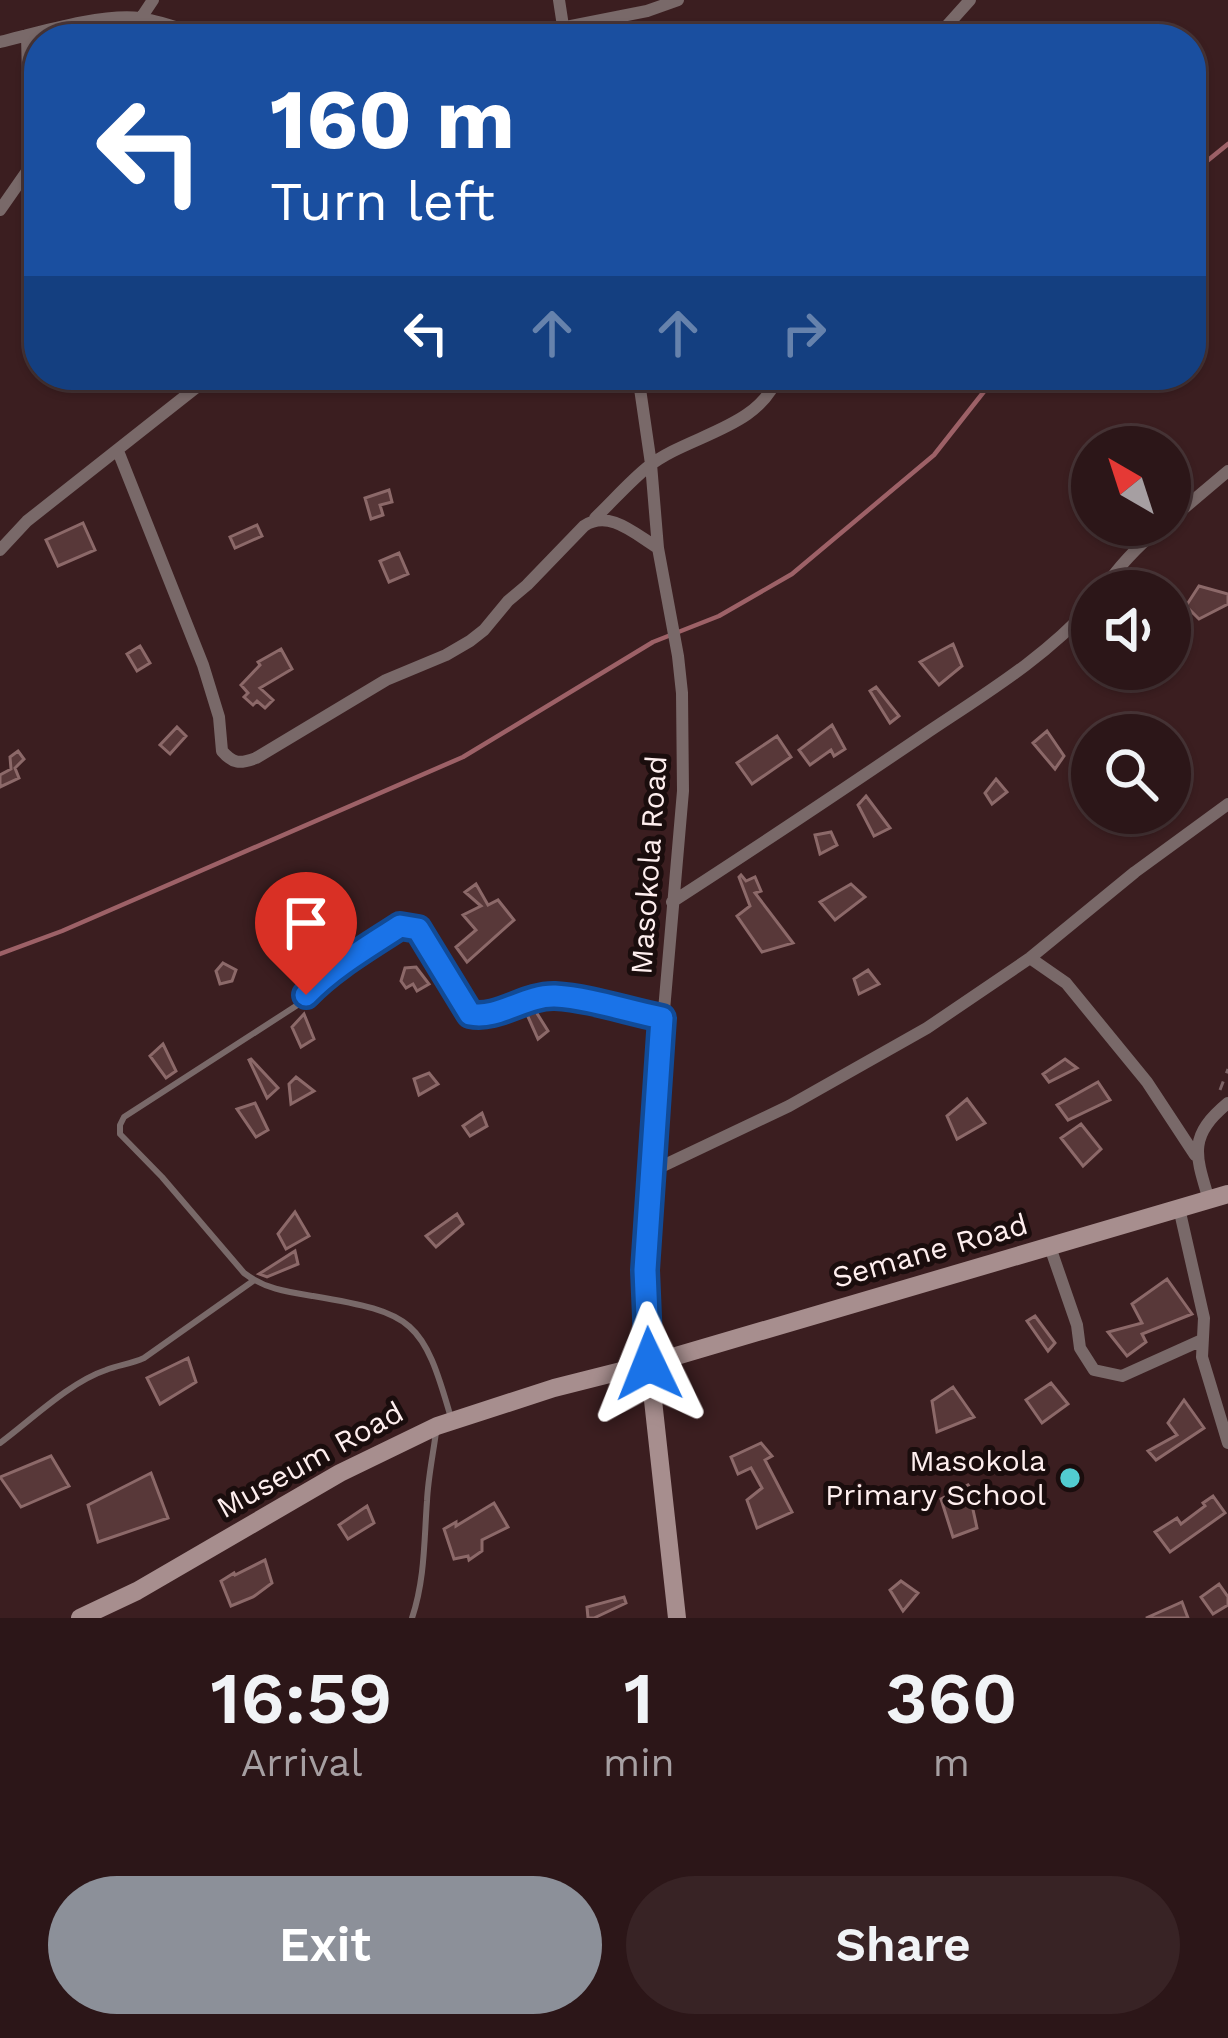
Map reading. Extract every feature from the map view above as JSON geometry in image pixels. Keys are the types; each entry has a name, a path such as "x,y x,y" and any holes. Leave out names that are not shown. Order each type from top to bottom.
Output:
{"street":[{"path":"142,18 152,0"},
{"path":"595,24 678,0"},
{"path":"948,24 970,0"},
{"path":"83,24 142,18 162,24"},
{"path":"0,210 24,176"},
{"path":"0,550 28,521 193,390"},
{"path":"640,390 658,548"},
{"path":"118,451 203,665 219,717 222,751 242,763 386,680 470,641 651,464 739,419 770,390"},
{"path":"1191,502 1228,471"},
{"path":"595,518 607,519 658,548"},
{"path":"1117,570 1138,546"},
{"name":"Masokola Road","path":"649,1364 645,1270 650,1172 683,791 682,693 658,548"},
{"path":"672,902 999,684 1071,629"},
{"path":"650,1172 809,1095 927,1028 1030,958 1228,804"},
{"path":"1030,958 1066,982 1148,1082 1218,1197"},
{"path":"1195,1155 1210,1118 1228,1102"},
{"name":"Semane Road","path":"649,1364 1218,1197"},
{"path":"1179,1208 1204,1318 1202,1357 1228,1443"},
{"path":"1050,1247 1077,1324 1080,1348 1094,1370 1122,1376 1202,1340"},
{"path":"649,1364 677,1618"},
{"name":"Museum Road","path":"80,1618 137,1591 340,1473 444,1424 554,1388 649,1364"}],"lane":[{"path":"412,1618 422,1578 427,1491 444,1424 434,1361 421,1338 398,1316 373,1306 272,1289 254,1281 120,1134 120,1125 299,1004 322,978 400,926 418,929 470,1014 483,1016 534,998 556,996 662,1018"},
{"path":"0,1443 74,1388 105,1370 144,1358 254,1281"}],"building":[{"path":"389,490 392,502 380,505 383,515 371,519 365,498"},
{"path":"83,523 95,550 58,566 46,540"},
{"path":"257,525 262,536 235,548 230,537"},
{"path":"399,553 408,574 389,582 380,561"},
{"path":"1199,586 1228,594 1228,604 1199,619 1191,611 1191,598"},
{"path":"953,644 962,666 939,685 920,662"},
{"path":"140,646 150,663 137,671 127,654"},
{"path":"281,649 292,669 260,688 273,700 265,708 257,701 253,705 244,697 248,693 241,685 258,662"},
{"path":"876,687 899,716 890,723 870,691"},
{"path":"832,725 845,749 834,756 831,750 810,765 799,750"},
{"path":"177,727 186,736 170,754 160,745"},
{"path":"1047,731 1064,756 1055,769 1033,743"},
{"path":"777,736 791,757 752,784 737,763"},
{"path":"18,751 24,759 15,768 19,778 0,787 0,775 11,769 10,757"},
{"path":"996,779 1007,792 992,804 985,793"},
{"path":"866,796 890,828 874,836 858,805"},
{"path":"831,832 837,845 820,854 815,835"},
{"path":"741,875 746,881 755,877 761,891 755,893 793,943 762,952 737,916 750,906"},
{"path":"476,884 488,905 498,900 514,920 467,962 456,947 476,930 463,915 481,906 465,892"},
{"path":"851,884 865,897 835,920 820,902"},
{"path":"223,963 236,970 232,981 220,984 216,971"},
{"path":"416,967 429,984 417,991 413,984 406,988 401,981 405,968"},
{"path":"868,970 879,984 859,994 854,979"},
{"path":"533,1007 548,1031 538,1039 525,1010"},
{"path":"304,1014 314,1039 301,1047 292,1027"},
{"path":"163,1044 176,1071 166,1078 150,1056"},
{"path":"1065,1059 1077,1068 1049,1082 1043,1074"},
{"path":"249,1060 278,1088 267,1098"},
{"path":"429,1073 438,1084 419,1095 414,1079"},
{"path":"296,1077 314,1091 291,1104 289,1084"},
{"path":"1098,1082 1110,1100 1068,1120 1057,1105"},
{"path":"967,1099 985,1123 957,1139 947,1116"},
{"path":"255,1103 268,1130 256,1137 237,1109"},
{"path":"482,1113 487,1126 470,1136 463,1126"},
{"path":"1081,1124 1101,1149 1083,1166 1061,1138"},
{"path":"295,1212 309,1236 286,1249 278,1234"},
{"path":"457,1214 463,1224 436,1247 426,1236"},
{"path":"295,1251 298,1264 267,1277 259,1274"},
{"path":"1167,1279 1192,1314 1142,1334 1146,1342 1127,1356 1108,1332 1142,1323 1132,1304"},
{"path":"1035,1316 1055,1343 1048,1351 1027,1321"},
{"path":"188,1358 196,1382 160,1404 147,1378"},
{"path":"1051,1383 1068,1404 1042,1423 1026,1400"},
{"path":"953,1387 974,1417 937,1432 932,1401"},
{"path":"1184,1400 1204,1428 1156,1460 1148,1451 1177,1435 1168,1423"},
{"path":"761,1443 772,1456 765,1460 792,1512 757,1528 747,1500 762,1488 751,1468 738,1474 731,1457"},
{"path":"51,1456 69,1486 21,1507 0,1477"},
{"path":"151,1473 168,1518 98,1542 88,1505"},
{"path":"968,1485 980,1500 972,1505 977,1528 953,1537 941,1499"},
{"path":"1213,1496 1225,1513 1170,1552 1155,1532 1177,1518 1181,1524"},
{"path":"494,1503 508,1527 482,1540 482,1551 469,1560 468,1556 454,1559 444,1529"},
{"path":"367,1506 374,1523 348,1539 339,1525"},
{"path":"265,1560 272,1583 231,1606 221,1581"},
{"path":"901,1581 918,1593 903,1611 890,1590"},
{"path":"1219,1584 1228,1605 1213,1614 1201,1597"},
{"path":"624,1597 626,1603 588,1618 587,1607"},
{"path":"1182,1602 1188,1618 1146,1618"}],"waterway":[{"path":"1206,162 1228,144"},
{"path":"0,954 463,757 653,642 719,616 792,574 934,455 985,390"}],"place":[{"name":"Masokola Primary School","path":"1070,1478"}],"route":[{"path":"306,995 354,956 400,926 410,926 418,929 470,1014 483,1016 534,998 556,996 662,1018 645,1270 649,1364"}]}
